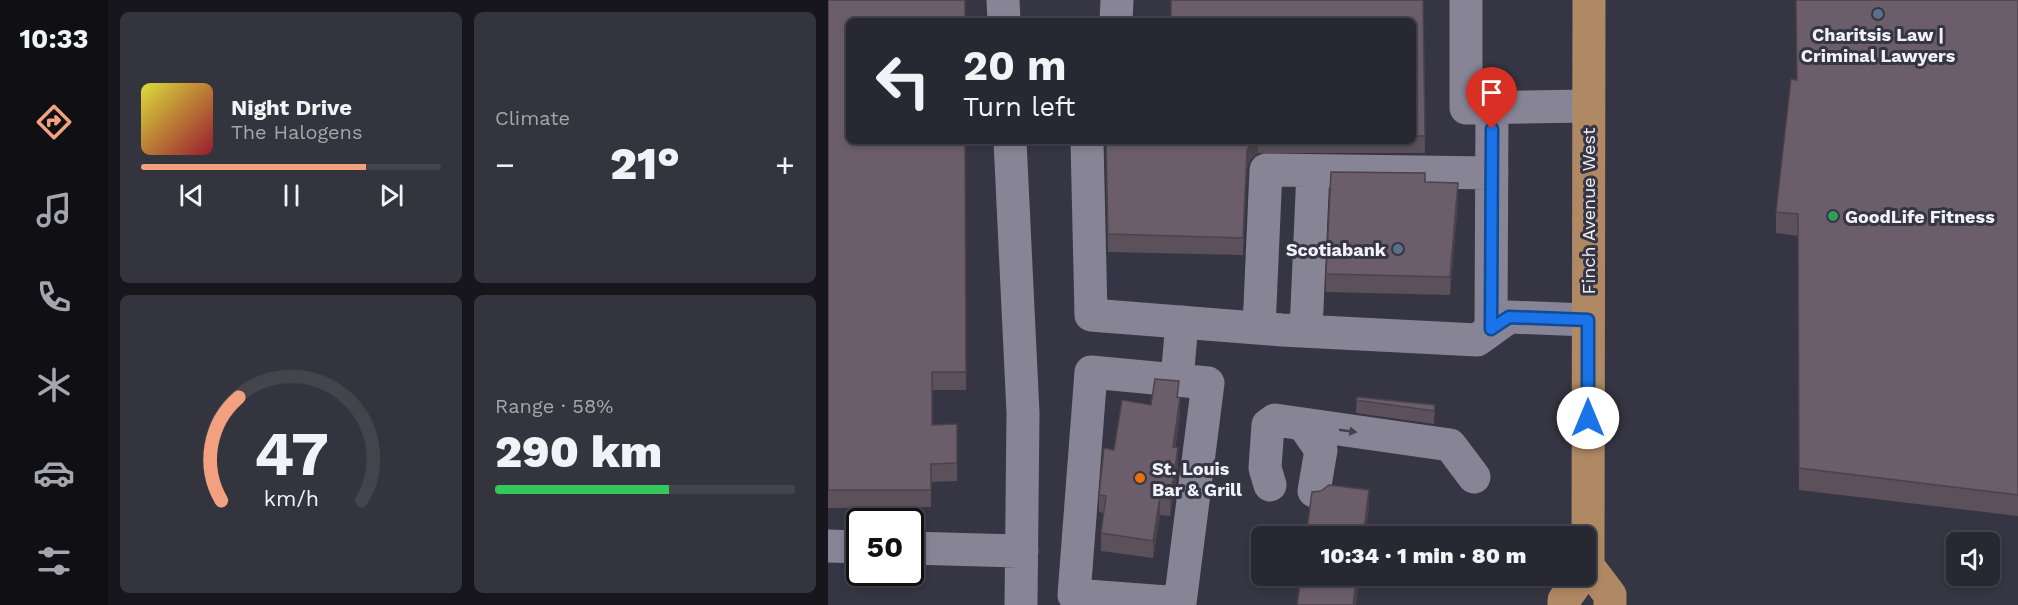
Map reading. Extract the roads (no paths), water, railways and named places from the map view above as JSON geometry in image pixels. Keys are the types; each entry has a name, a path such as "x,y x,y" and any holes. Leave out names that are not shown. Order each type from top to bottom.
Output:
{"main road":[{"name":"Finch Avenue West","path":"1586,526 1589,0"},
{"path":"1596,582 1610,595 1610,605"},
{"path":"1564,605 1564,600 1574,586"}],"lane":[{"path":"1003,0 1004,18"},
{"path":"1116,18 1117,0"},
{"path":"1466,0 1466,108 1588,106"},
{"path":"1491,329 1492,107"},
{"path":"1010,144 1023,413 1021,605"},
{"path":"1086,144 1091,315 1259,328 1477,340 1509,317 1588,320"},
{"path":"1259,328 1266,170 1492,173"},
{"path":"1306,331 1313,171"},
{"path":"1177,380 1182,322"},
{"path":"1091,372 1208,383 1180,603 1146,603 1074,595 1091,372"},
{"path":"1270,484 1265,468 1268,425 1275,420 1450,445 1474,477"},
{"path":"1303,424 1321,450 1314,491"},
{"path":"828,546 846,547"},
{"path":"924,548 1022,550"}],"place":[{"name":"Charitsis Law | Criminal Lawyers","path":"1878,14"},
{"name":"GoodLife Fitness","path":"1833,216"},
{"name":"Scotiabank","path":"1398,249"},
{"name":"St. Louis Bar & Grill","path":"1140,478"}]}
